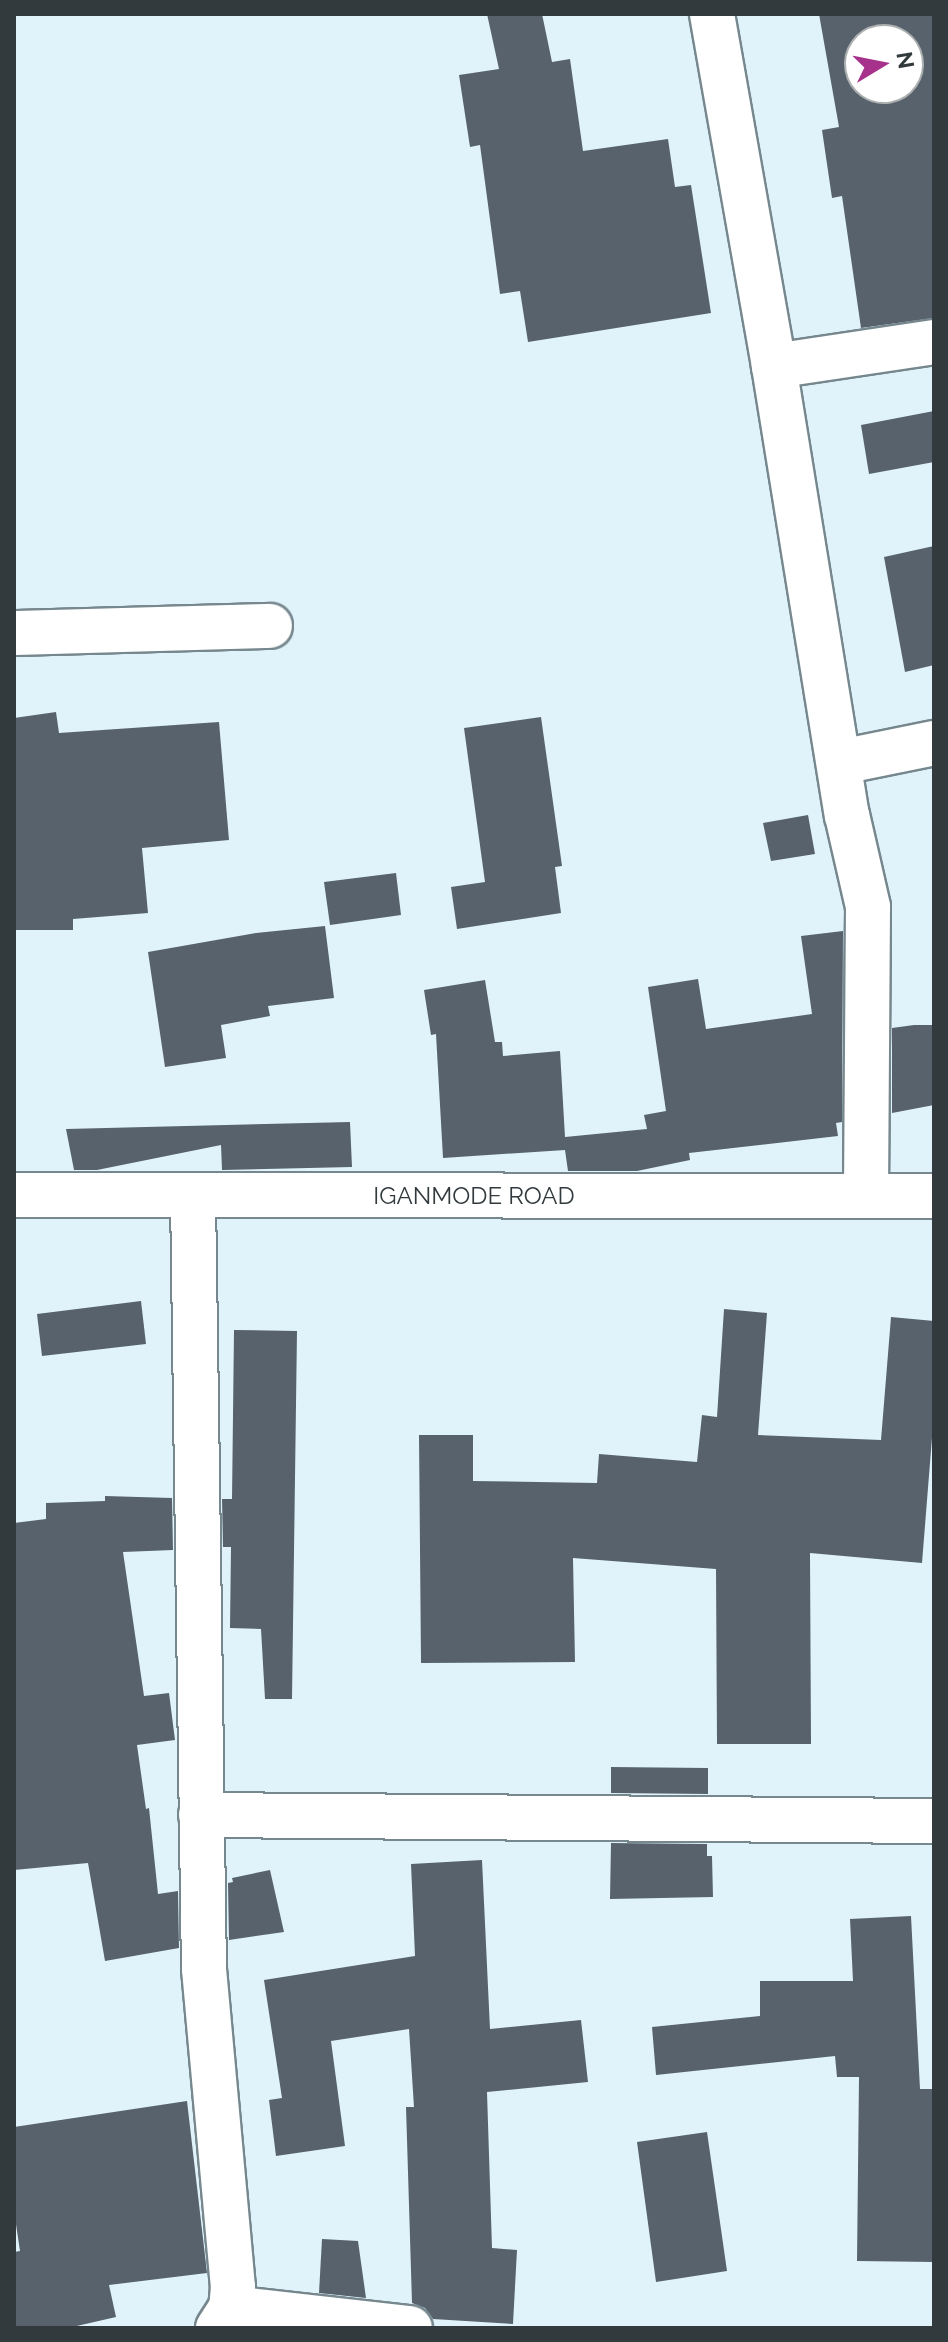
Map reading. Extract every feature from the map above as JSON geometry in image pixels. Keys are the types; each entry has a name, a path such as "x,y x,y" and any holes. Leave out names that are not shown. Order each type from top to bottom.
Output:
{"street":[{"path":"712,14 841,762 847,815 868,907 866,1196"},
{"path":"774,366 934,342"},
{"path":"14,633 270,626"},
{"path":"841,762 934,743"},
{"name":"IGANMODE ROAD","path":"14,1195 934,1196"},
{"path":"193,1195 204,1969 233,2287 224,2318 410,2328"},
{"path":"201,1815 934,1821"}],"building":[{"path":"487,14 542,14 552,62 570,59 583,151 668,139 675,187 691,185 711,313 528,342 520,291 500,294 480,145 470,147 459,75 499,69"},
{"path":"819,14 932,14 934,318 861,328 842,196 832,198 822,130 839,127"},
{"path":"934,411 934,462 869,474 861,425"},
{"path":"934,546 934,665 905,672 884,557"},
{"path":"56,712 59,733 219,722 229,840 142,848 148,913 73,919 73,930 16,930 14,718"},
{"path":"541,717 562,866 555,867 561,913 457,929 451,887 485,882 464,728"},
{"path":"808,815 815,854 771,861 763,823"},
{"path":"396,873 401,915 330,925 324,882"},
{"path":"325,926 334,998 268,1006 270,1016 221,1025 226,1058 165,1067 148,952 256,933"},
{"path":"843,931 842,1122 836,1123 838,1136 689,1153 690,1160 637,1171 568,1171 565,1150 443,1158 436,1034 431,1035 424,990 485,980 495,1042 502,1042 503,1056 560,1051 565,1137 647,1129 644,1115 666,1111 648,987 698,979 706,1029 812,1014 801,936"},
{"path":"934,1025 934,1105 892,1113 892,1028"},
{"path":"350,1122 352,1167 222,1170 221,1145 97,1170 74,1170 66,1129"},
{"path":"141,1301 146,1344 42,1356 37,1314"},
{"path":"724,1309 767,1313 758,1435 881,1440 891,1317 934,1321 934,1413 922,1563 810,1553 811,1744 717,1744 716,1569 573,1558 575,1662 421,1663 419,1435 473,1435 473,1481 597,1483 599,1454 697,1462 702,1415 717,1417"},
{"path":"234,1330 297,1331 292,1699 265,1699 261,1629 230,1628 231,1547 223,1547 222,1499 232,1499"},
{"path":"105,1496 172,1498 173,1550 123,1552 144,1696 169,1693 175,1740 137,1745 146,1809 149,1808 158,1894 178,1891 179,1948 105,1961 88,1863 14,1870 14,1523 46,1519 46,1503 105,1501"},
{"path":"611,1767 708,1768 708,1794 611,1793"},
{"path":"611,1843 707,1844 707,1856 712,1856 713,1897 610,1899"},
{"path":"482,1860 490,2029 581,2020 588,2082 487,2092 492,2248 517,2250 513,2324 433,2319 425,2308 412,2303 406,2107 414,2107 409,2029 331,2041 345,2146 276,2156 269,2100 282,2098 264,1980 415,1956 411,1864"},
{"path":"270,1870 284,1932 229,1940 228,1883 233,1882 232,1878"},
{"path":"911,1916 920,2089 934,2089 934,2262 857,2261 859,2077 837,2077 835,2056 656,2075 652,2027 760,2016 760,1981 853,1981 850,1919"},
{"path":"187,2101 207,2273 109,2285 116,2317 68,2328 14,2328 14,2252 20,2251 14,2211 14,2127"},
{"path":"707,2132 727,2271 656,2282 637,2142"},
{"path":"322,2239 358,2241 366,2298 319,2293"}]}
